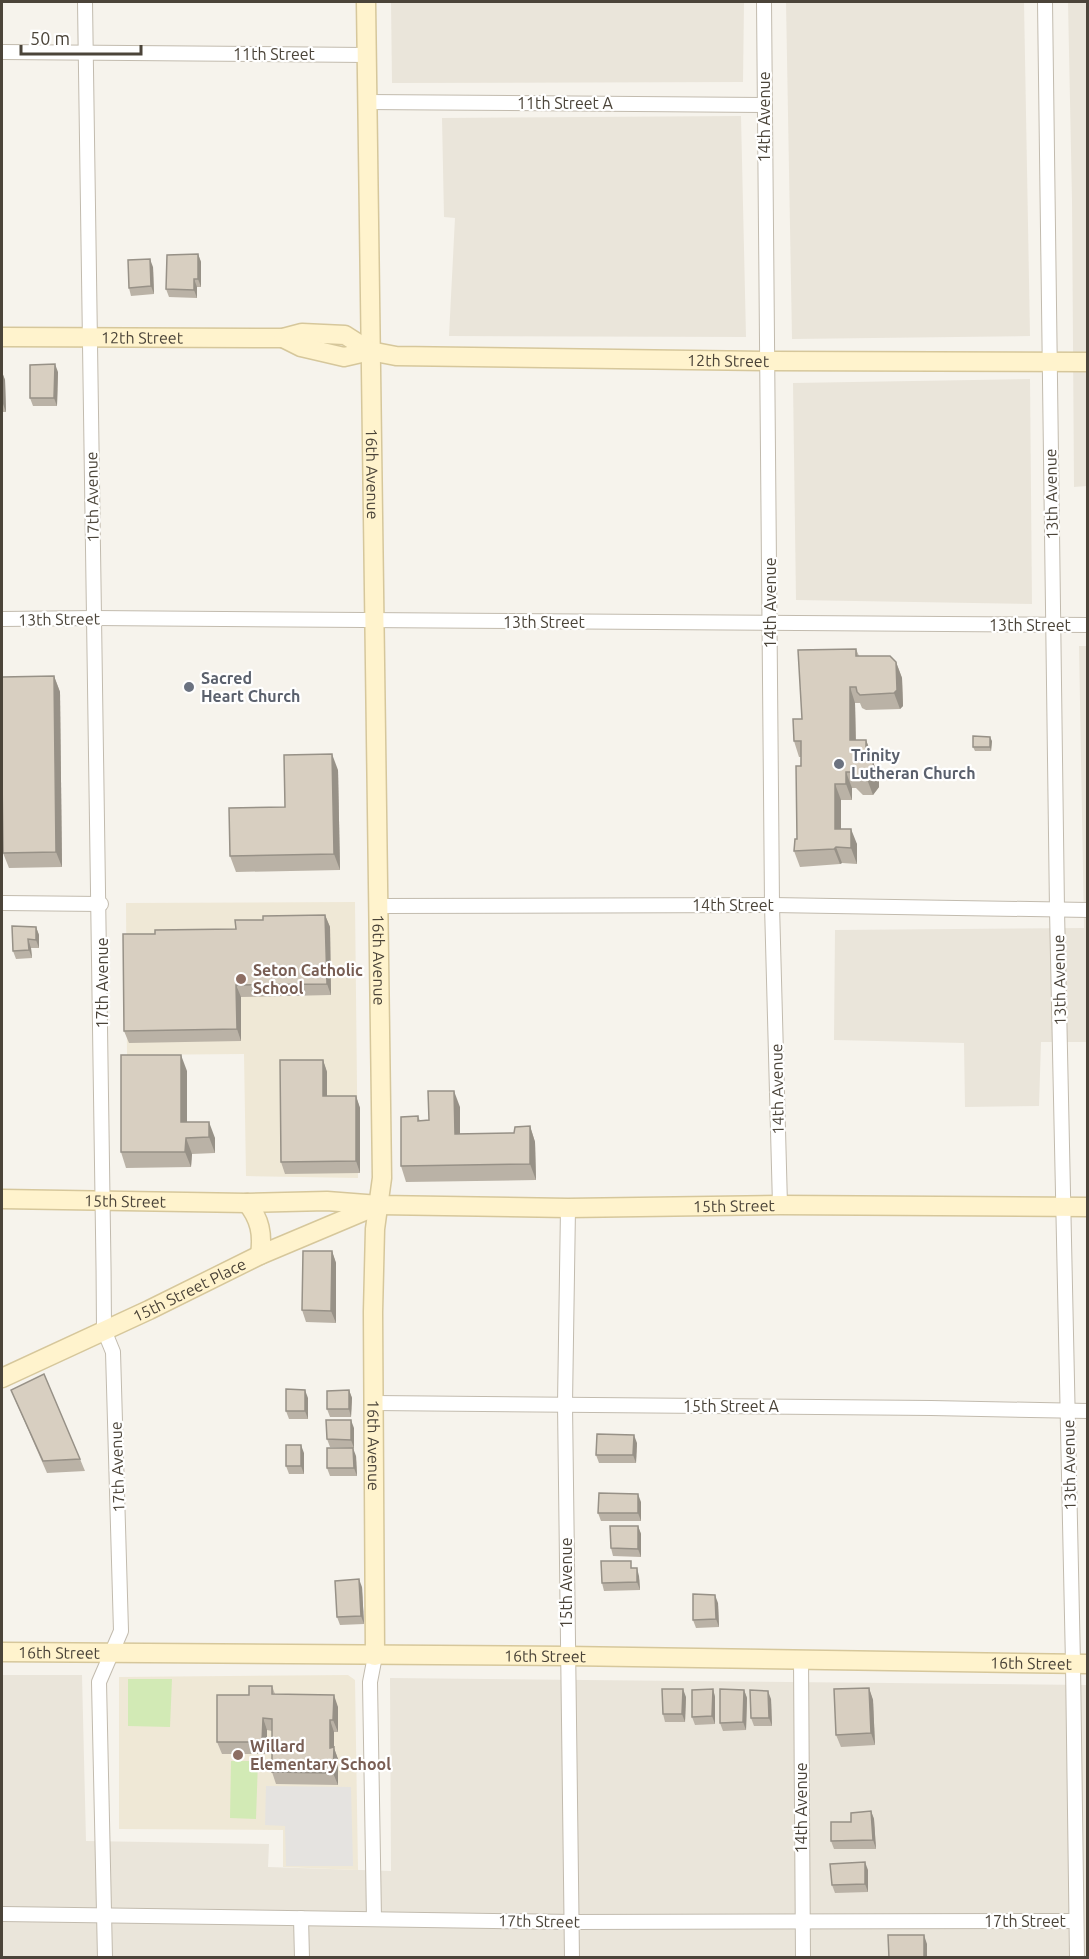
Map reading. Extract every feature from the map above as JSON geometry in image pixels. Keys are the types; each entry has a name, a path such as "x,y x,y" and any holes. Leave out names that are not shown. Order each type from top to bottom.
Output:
{"street":[{"name":"17th Avenue","path":"85,2 94,618 101,904 104,1330 113,1352 121,1631 99,1682 105,1958"},
{"name":"16th Avenue","path":"366,2 382,1178 375,1229 375,1656 370,1682 374,1919"},
{"name":"14th Avenue","path":"764,2 769,361 772,905 780,1205"},
{"name":"13th Avenue","path":"1045,2 1057,910 1068,1412 1080,1664 1077,1958"},
{"name":"11th Street","path":"2,52 366,55"},
{"name":"11th Street A","path":"366,102 764,105"},
{"name":"12th Street","path":"2,337 283,338 302,333 345,335 370,351 396,356 1088,362"},
{"name":"13th Street","path":"2,620 94,618 1088,625"},
{"path":"2,903 101,904"},
{"name":"14th Street","path":"378,906 772,905 1088,910"},
{"name":"15th Street","path":"2,1199 247,1203 327,1201 379,1205 568,1208 780,1205 1088,1207"},
{"path":"247,1203 256,1214 260,1225 262,1238 260,1255"},
{"name":"15th Street Place","path":"2,1378 260,1255 379,1205"},
{"name":"15th Avenue","path":"568,1208 565,1404 572,1958"},
{"name":"15th Street A","path":"374,1403 1088,1411"},
{"name":"16th Street","path":"2,1652 304,1653 375,1656 567,1656 1080,1664"},
{"name":"14th Avenue","path":"801,1659 803,1958"},
{"name":"17th Street","path":"2,1914 572,1922 1076,1921"},
{"path":"301,1918 302,1958"}],"shaded area":[{"path":"391,2 744,2 743,82 392,83"},
{"path":"786,2 1024,2 1030,336 792,339"},
{"path":"1068,2 1088,2 1087,486 1074,487 1072,200"},
{"path":"741,116 746,337 449,336 455,218 444,217 442,118"},
{"path":"1030,379 1032,604 796,600 793,383"},
{"path":"1079,646 1087,646 1087,1042 1041,1042 1039,1106 965,1107 964,1043 834,1040 835,930 1084,928"},
{"name":"Seton Catholic School","path":"355,902 358,1178 246,1176 244,1054 127,1055 126,903"},
{"path":"2,1675 82,1675 86,1841 269,1844 268,1867 391,1871 390,1678 1087,1685 1087,1957 2,1958"},
{"name":"Willard Elementary School","path":"348,1675 355,1680 358,1870 283,1867 283,1830 119,1829 119,1677"},
{"path":"266,1786 351,1787 353,1866 286,1866 285,1826 265,1825"}],"green space":[{"path":"128,1679 172,1679 170,1727 128,1726"},
{"path":"231,1761 258,1761 256,1819 230,1818"}],"building":[{"path":"198,254 198,279 194,279 194,290 166,289 167,255"},
{"path":"150,259 151,286 129,288 128,260"},
{"path":"55,364 54,398 30,398 30,365"},
{"name":"Trinity Lutheran Church","path":"856,649 856,656 890,656 896,662 897,690 894,693 860,695 856,687 850,687 850,740 866,740 866,755 873,762 874,771 867,779 857,779 850,772 846,772 846,784 835,784 835,829 851,829 851,848 794,851 795,839 797,839 796,766 801,766 801,741 794,741 793,719 802,719 798,650"},
{"path":"54,676 56,852 3,853 2,677"},
{"path":"973,736 990,737 990,747 973,747"},
{"path":"332,754 334,854 230,856 229,808 285,807 284,755"},
{"path":"325,915 327,984 236,985 237,1029 124,1031 123,934 155,934 155,930 236,929 235,920 263,920 263,916"},
{"path":"12,926 36,927 36,940 28,939 29,950 13,951"},
{"path":"121,1055 181,1055 181,1122 209,1122 209,1137 186,1138 185,1152 121,1152"},
{"path":"280,1060 323,1060 323,1096 356,1096 356,1161 281,1162"},
{"path":"428,1091 454,1091 455,1134 514,1133 515,1127 530,1126 530,1164 401,1166 401,1117 418,1116 418,1121 429,1120"},
{"path":"303,1251 332,1251 331,1311 302,1310"},
{"path":"44,1374 80,1459 43,1461 11,1390"},
{"path":"286,1389 305,1390 305,1411 286,1411"},
{"path":"349,1390 349,1409 327,1409 327,1391"},
{"path":"326,1420 351,1420 351,1440 327,1439"},
{"path":"597,1434 634,1435 633,1455 596,1455"},
{"path":"286,1445 301,1445 301,1466 286,1466"},
{"path":"327,1448 353,1448 354,1468 327,1468"},
{"path":"599,1493 638,1494 638,1513 598,1513"},
{"path":"610,1526 638,1526 638,1549 611,1548"},
{"path":"601,1561 631,1561 631,1568 637,1568 637,1582 602,1583"},
{"path":"359,1579 361,1616 337,1617 335,1581"},
{"path":"693,1594 715,1595 716,1619 693,1620"},
{"path":"249,1686 272,1686 272,1694 334,1695 333,1720 330,1720 330,1748 334,1747 333,1773 272,1772 272,1719 263,1718 262,1742 217,1742 217,1695 249,1695"},
{"path":"869,1688 871,1733 836,1735 834,1689"},
{"path":"662,1689 683,1689 682,1714 663,1714"},
{"path":"713,1689 712,1716 692,1717 692,1690"},
{"path":"720,1689 744,1690 743,1722 720,1723"},
{"path":"750,1690 768,1691 769,1718 751,1718"},
{"path":"871,1811 873,1840 831,1841 831,1822 851,1822 851,1813"},
{"path":"865,1862 865,1884 832,1885 830,1864"},
{"path":"888,1935 924,1935 924,1958 889,1958"}],"place":[{"name":"Sacred Heart Church","path":"189,687"},
{"name":"Trinity Lutheran Church","path":"839,764"},
{"name":"Seton Catholic School","path":"241,979"},
{"name":"Willard Elementary School","path":"238,1755"}]}
